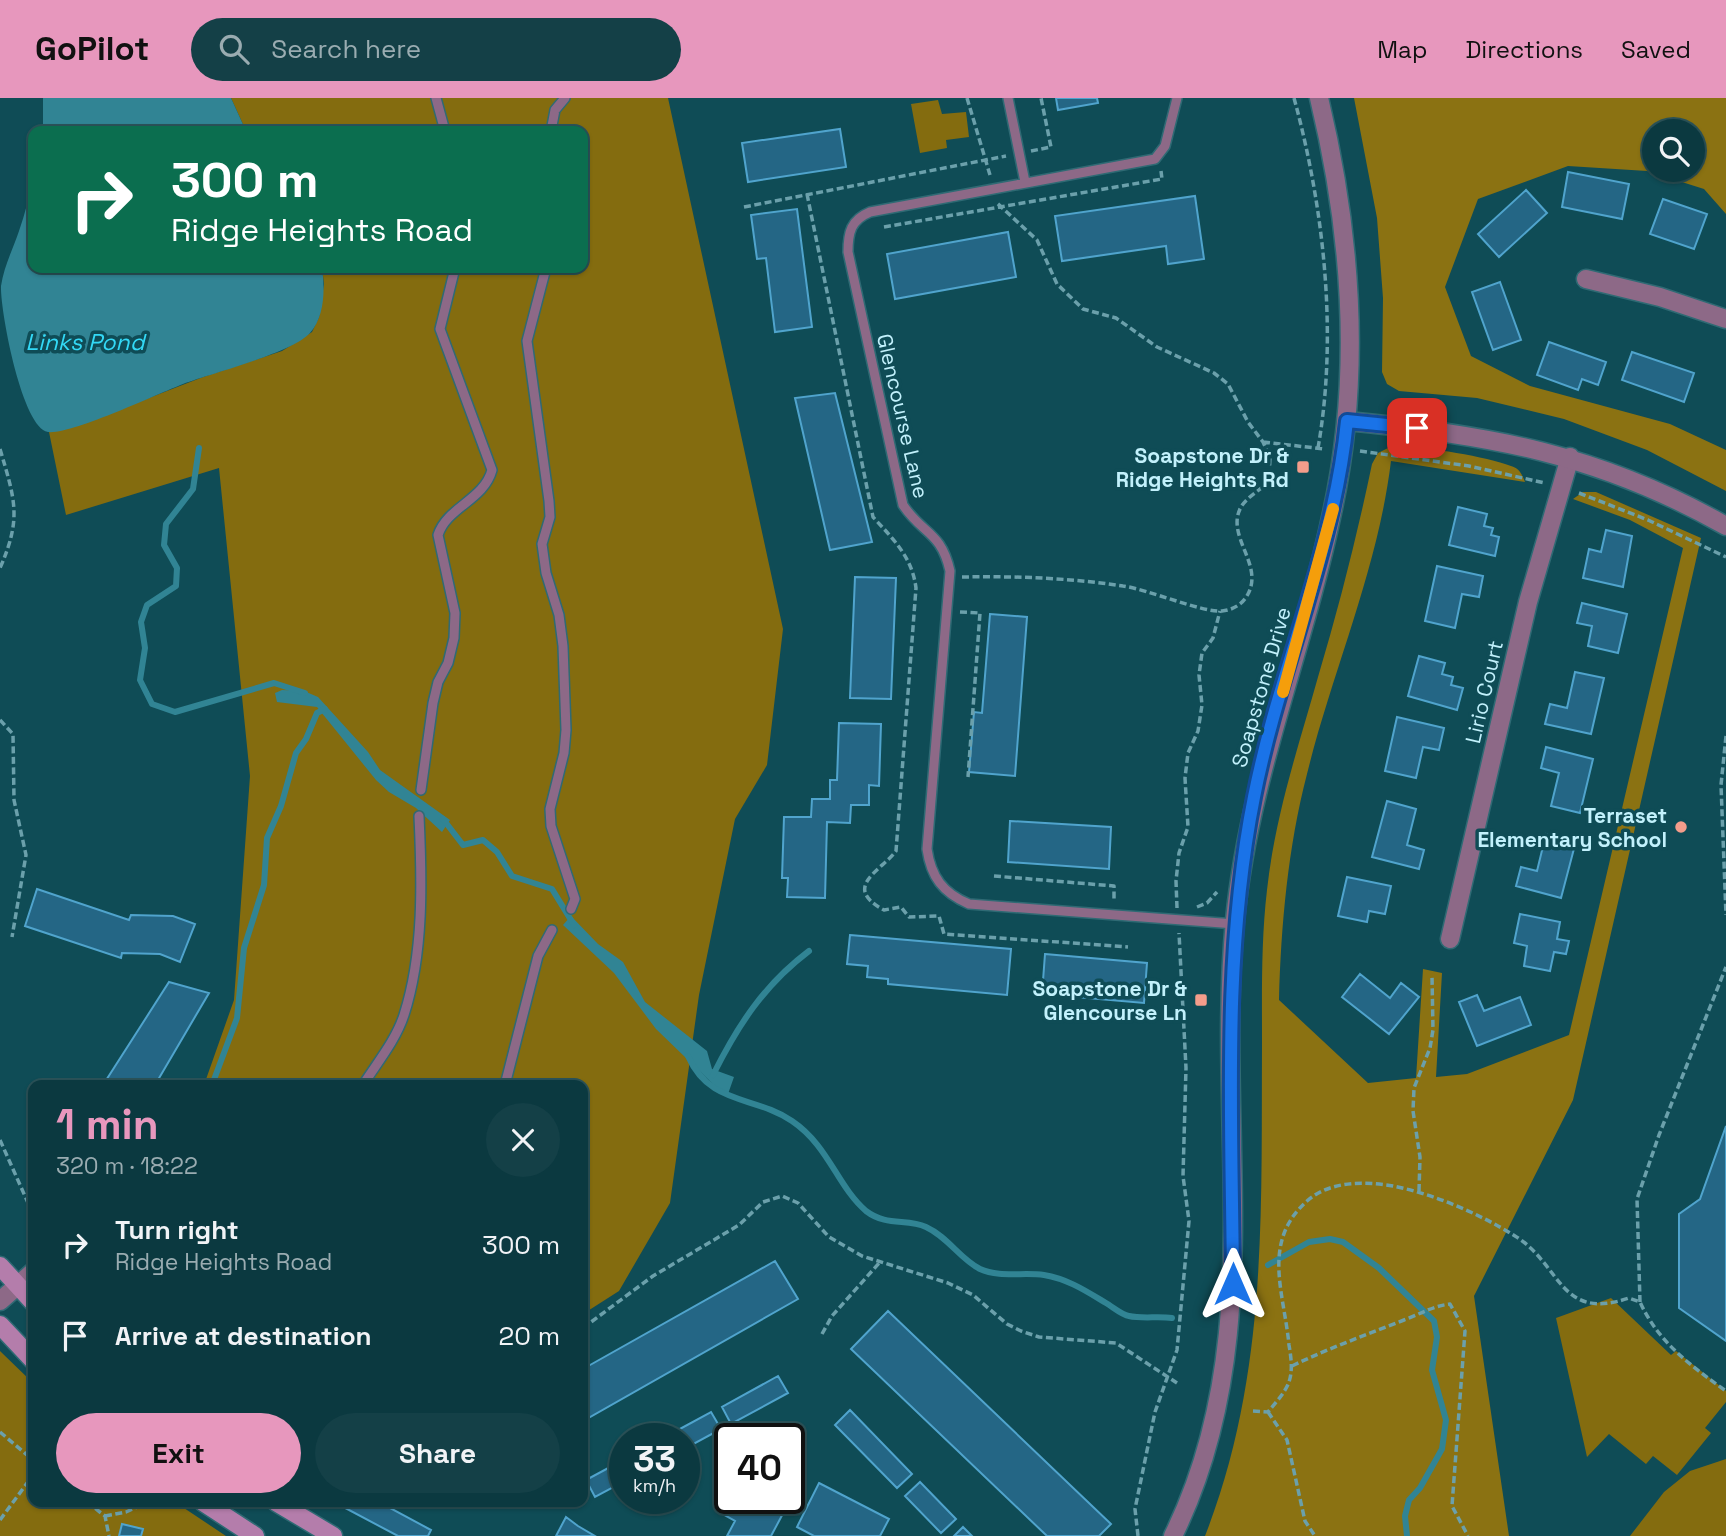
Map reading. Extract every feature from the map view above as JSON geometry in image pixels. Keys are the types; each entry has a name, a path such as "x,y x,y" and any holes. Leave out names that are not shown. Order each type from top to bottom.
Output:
{"main road":[{"path":"0,1266 28,1297"},
{"path":"0,1325 28,1355"},
{"path":"211,1507 255,1536"},
{"path":"284,1507 333,1536"}],"street":[{"name":"Soapstone Drive","path":"1173,1536 1194,1488 1211,1432 1225,1373 1232,1312 1235,924 1255,793 1319,567 1344,450 1347,421 1349,274 1332,151 1319,98"},
{"path":"1586,279 1660,297 1726,319"},
{"path":"1347,421 1456,432 1570,457 1636,480 1726,526"},
{"name":"Lirio Court","path":"1450,939 1528,602 1570,457"},
{"path":"0,1301 28,1277"}],"lane":[{"path":"436,98 444,126"},
{"path":"552,126 555,110 565,98"},
{"path":"1008,98 1025,182"},
{"name":"Glencourse Lane","path":"1177,98 1165,146 1155,159 870,212 858,217 848,238 848,252 898,489 911,517 941,543 947,556 950,578 927,849 929,865 943,889 969,904 1235,924"},
{"path":"421,790 433,704 438,681 448,663 454,638 454,613 438,535 448,518 489,482 492,470 440,329 454,273"},
{"path":"545,273 527,341 549,501 550,517 542,544 546,573 559,615 563,646 564,752 550,809 551,826 575,899 571,909"},
{"path":"366,1080 403,1016 412,979 422,868 419,816"},
{"path":"506,1080 538,956 552,930"}],"path":[{"path":"950,578 1053,579 1125,586 1220,611 1239,606 1249,593 1252,576 1237,521 1246,500 1269,482 1270,457 1264,442 1248,422 1228,384 1214,373 1157,347 1116,318 1083,309 1057,284 1037,240 998,206 967,98"},
{"path":"1041,98 1051,147"},
{"path":"1294,98 1303,133 1318,221 1327,328 1323,420 1318,449"},
{"path":"744,206 1007,156"},
{"path":"807,194 873,517 905,553 914,569 916,588 896,851 867,879 864,889 867,897 884,910 901,907 909,917 939,916 944,934 1128,947"},
{"path":"884,227 998,206"},
{"path":"1264,442 1469,466 1562,487 1606,502 1726,557"},
{"path":"0,449 16,502 13,540 0,568"},
{"path":"947,611 980,613 968,777"},
{"path":"1138,1536 1135,1509 1156,1412 1177,1350 1189,1221 1183,1176 1186,1068 1176,881 1179,853 1188,827 1185,778 1188,752 1198,730 1202,705 1199,675 1202,653 1213,638 1220,611"},
{"path":"0,720 13,734 13,800 26,855 12,937"},
{"path":"1726,736 1721,785 1726,915"},
{"path":"994,876 1114,886 1114,901 1126,902"},
{"path":"1194,908 1207,903 1217,892"},
{"path":"1165,906 1186,907"},
{"path":"1726,967 1715,988 1637,1199 1640,1302 1649,1322 1665,1343 1726,1391"},
{"path":"1419,1191 1420,1157 1413,1111 1414,1088 1430,1048 1433,1030 1432,976"},
{"path":"0,1140 28,1203"},
{"path":"1268,1412 1289,1382 1292,1366 1279,1275 1278,1244 1286,1225 1297,1210 1315,1194 1334,1186 1384,1185 1419,1191 1517,1237 1571,1297 1586,1303 1608,1305 1629,1298 1640,1302"},
{"path":"588,1324 653,1276 738,1225 773,1197 782,1196 798,1203 829,1237 844,1248 948,1283 973,1295 1007,1324 1021,1331 1039,1337 1116,1343 1177,1383"},
{"path":"822,1334 832,1316 880,1262"},
{"path":"1292,1366 1334,1345 1420,1315 1433,1306 1450,1304 1465,1331 1452,1506 1468,1536"},
{"path":"1253,1411 1268,1412"},
{"path":"1268,1412 1287,1440 1305,1521 1315,1535 1309,1536"},
{"path":"0,1432 28,1456"},
{"path":"0,1520 28,1482"},
{"path":"94,1507 106,1516 109,1536"},
{"path":"106,1516 137,1507"}],"shaded area":[{"path":"231,98 668,98 783,629 767,765 735,819 699,995 670,1203 619,1291 588,1311 588,1080 206,1080 234,1000 250,776 219,468 66,515 49,432 79,425 203,377 282,351 312,332 319,317 324,284 323,273 588,273 588,126 244,126"},
{"path":"1354,98 1726,98 1726,214 1704,189 1682,182 1705,182 1705,119 1642,119 1642,171 1568,166 1478,199 1445,287 1471,356 1530,386 1670,424 1726,450 1726,491 1647,450 1564,419 1477,398 1399,391 1387,384 1382,372 1383,298 1377,218"},
{"path":"938,100 942,114 966,112 969,137 946,140 947,148 920,153 911,104"},
{"path":"1390,447 1433,449 1499,462 1516,468 1525,482 1391,461 1385,501 1366,580 1307,774 1287,886 1279,1000 1368,1083 1416,1078 1423,969 1442,973 1436,1077 1467,1074 1569,1035 1683,548 1630,520 1573,499 1583,492 1596,492 1701,538 1573,1100 1474,1296 1509,1536 1205,1536 1225,1476 1240,1415 1257,1293 1262,1170 1263,947 1271,863 1288,782 1340,598 1372,464 1378,453"},
{"path":"1611,1298 1671,1355 1676,1351 1726,1391 1726,1402 1705,1428 1711,1433 1677,1475 1653,1456 1646,1464 1609,1434 1587,1457 1556,1318"},
{"path":"0,1351 28,1378 28,1507 182,1507 226,1536 0,1536"},
{"path":"1726,1459 1726,1536 1630,1536 1664,1492 1690,1471"}],"water":[{"path":"43,98 231,98 244,126 43,126"},
{"name":"Links Pond","path":"28,199 28,273 323,273 323,302 319,319 310,333 287,348 183,384 94,421 48,432 38,426 21,390 4,318 1,286"},
{"path":"282,690 304,691 318,697 368,752 380,770 450,820 442,832 416,808 389,792 376,780 317,707 277,702 275,693"},
{"path":"571,916 598,944 623,962 645,1002 707,1051 712,1069 734,1077 728,1094 715,1086 656,1029 614,973 563,925"}],"building":[{"path":"1056,98 1097,98 1098,103 1058,110"},
{"path":"840,129 846,167 748,182 742,143"},
{"path":"1568,172 1629,184 1622,219 1562,207"},
{"path":"1526,190 1547,213 1499,257 1478,234"},
{"path":"1195,196 1204,259 1168,264 1166,246 1062,261 1055,216"},
{"path":"1663,199 1707,214 1694,249 1650,234"},
{"path":"797,209 812,327 775,332 766,258 757,259 751,215"},
{"path":"1008,232 1016,277 895,299 887,254"},
{"path":"1500,282 1521,340 1493,350 1472,292"},
{"path":"1549,342 1606,362 1598,385 1582,379 1578,390 1537,375"},
{"path":"1632,352 1694,373 1684,402 1622,380"},
{"path":"835,393 872,542 830,550 795,398"},
{"path":"1458,507 1487,514 1484,526 1493,528 1491,535 1499,537 1495,556 1449,545"},
{"path":"1606,530 1632,536 1623,587 1583,578 1589,549 1601,552"},
{"path":"1437,566 1483,576 1479,597 1462,594 1455,628 1425,621"},
{"path":"855,577 896,578 891,699 850,698"},
{"path":"1582,603 1627,614 1618,653 1588,646 1592,626 1577,623"},
{"path":"990,614 1027,617 1015,776 969,772 974,712 982,713"},
{"path":"1419,656 1445,663 1442,674 1453,677 1451,685 1463,688 1457,710 1408,696"},
{"path":"1575,672 1604,678 1591,734 1545,724 1550,704 1567,708"},
{"path":"1397,717 1444,728 1439,750 1423,747 1416,778 1385,771"},
{"path":"839,723 881,724 879,786 869,785 869,805 851,805 850,823 827,822 825,898 787,897 788,878 782,878 784,817 811,817 812,799 830,799 830,780 837,780"},
{"path":"1546,747 1593,759 1580,813 1551,806 1559,773 1541,768"},
{"path":"1387,801 1416,809 1407,845 1424,850 1419,869 1372,857"},
{"path":"1010,821 1111,827 1109,869 1008,862"},
{"path":"1546,834 1576,841 1561,898 1516,886 1521,867 1537,871"},
{"path":"1347,877 1391,886 1385,914 1369,911 1367,922 1338,916"},
{"path":"37,889 129,920 131,915 173,916 195,924 180,962 160,954 122,953 121,958 25,926"},
{"path":"1520,914 1560,922 1557,939 1569,941 1566,954 1554,952 1550,971 1524,966 1527,946 1514,943"},
{"path":"850,935 1011,949 1007,995 888,984 888,979 867,977 868,966 847,964"},
{"path":"1045,954 1147,963 1144,1003 1042,994"},
{"path":"1360,974 1390,998 1401,983 1419,997 1389,1034 1342,997"},
{"path":"169,982 209,993 158,1080 106,1080"},
{"path":"1477,995 1484,1011 1520,997 1531,1025 1477,1046 1459,1002"},
{"path":"1726,1126 1726,1341 1679,1308 1679,1214 1700,1199"},
{"path":"775,1261 798,1299 588,1418 588,1366"},
{"path":"888,1311 1111,1524 1099,1536 1047,1536 851,1349"},
{"path":"778,1376 788,1393 733,1423 722,1407"},
{"path":"850,1410 912,1474 897,1488 835,1425"},
{"path":"711,1412 717,1423 714,1423 714,1433 700,1440 700,1423 691,1423"},
{"path":"609,1468 609,1490 595,1497 588,1479"},
{"path":"920,1482 956,1519 941,1533 905,1496"},
{"path":"819,1483 889,1519 880,1536 814,1536 797,1527"},
{"path":"343,1507 388,1507 431,1530 428,1536 398,1536"},
{"path":"723,1514 783,1514 771,1536 727,1536 735,1521"},
{"path":"566,1517 578,1526 595,1536 556,1536"},
{"path":"122,1524 143,1529 141,1536 119,1536"},
{"path":"963,1527 972,1536 954,1536"}],"waterway":[{"path":"199,448 193,489 166,524 164,545 177,568 176,586 147,605 141,622 145,648 140,680 152,704 175,712 274,683 305,693"},
{"path":"214,1080 237,1018 244,948 264,885 267,838 281,806 296,753 306,739 317,713 325,709"},
{"path":"443,819 463,845 483,840 497,852 512,876 552,889 574,925"},
{"path":"713,1075 732,1039 765,992 809,951"},
{"path":"688,1056 708,1084 734,1098 778,1113 805,1131 824,1154 847,1190 874,1216 926,1227 941,1236 966,1260 987,1272 1053,1277 1076,1286 1126,1315 1172,1318"},
{"path":"1268,1265 1309,1242 1330,1239 1343,1242 1379,1268 1434,1321 1437,1337 1432,1370 1446,1420 1442,1449 1420,1488 1409,1500 1405,1516 1407,1536"}],"slow traffic":[{"path":"1283,692 1333,509"}],"place":[{"name":"Soapstone Dr & Ridge Heights Rd","path":"1303,467"},
{"name":"Terraset Elementary School","path":"1681,827"},
{"name":"Soapstone Dr & Glencourse Ln","path":"1201,1000"}],"route":[{"path":"1233,1284 1232,996 1235,924 1242,859 1255,793 1326,541 1347,421 1417,428"}]}
